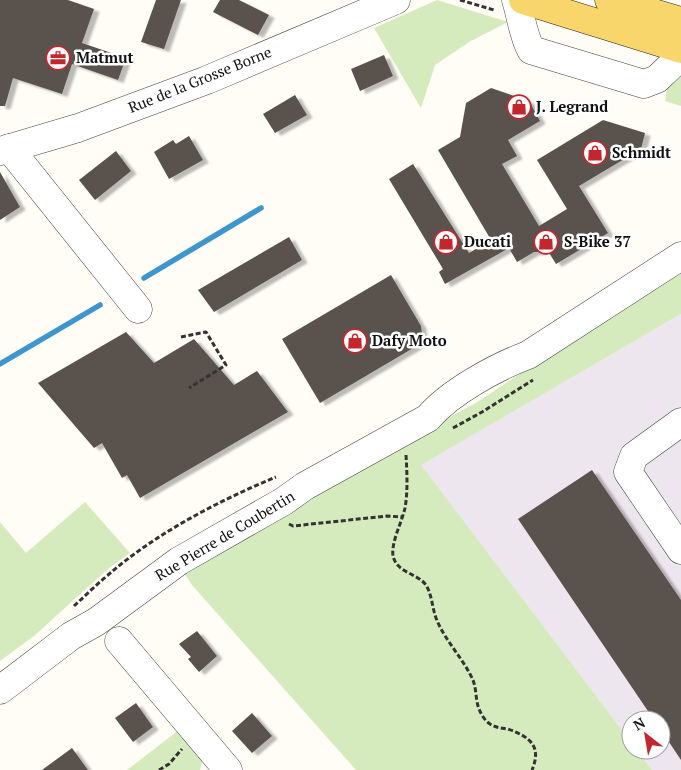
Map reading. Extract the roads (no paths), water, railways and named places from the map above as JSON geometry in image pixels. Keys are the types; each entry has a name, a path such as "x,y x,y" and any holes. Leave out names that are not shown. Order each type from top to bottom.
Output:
{"main road":[{"path":"609,0 681,21"},
{"path":"514,4 681,49"}],"street":[{"name":"Rue de la Grosse Borne","path":"4,150 78,128 207,80 396,0"},
{"path":"514,4 522,18 526,40 531,50 644,84 657,79 681,56"},
{"path":"4,150 138,309"},
{"name":"Rue Pierre de Coubertin","path":"0,690 71,636 94,608 114,589 166,548 226,514 304,486 428,418 437,407 477,380 507,363 528,355 681,256"},
{"path":"681,422 634,456 628,472 681,550"},
{"path":"119,641 196,732 220,767"}],"waterway":[{"path":"144,278 261,208"},
{"path":"0,364 100,305"}],"place":[{"name":"Matmut","path":"58,58"},
{"name":"J. Legrand","path":"519,107"},
{"name":"Schmidt","path":"595,153"},
{"name":"Ducati","path":"446,242"},
{"name":"S-Bike 37","path":"546,242"},
{"name":"Dafy Moto","path":"355,341"}]}
